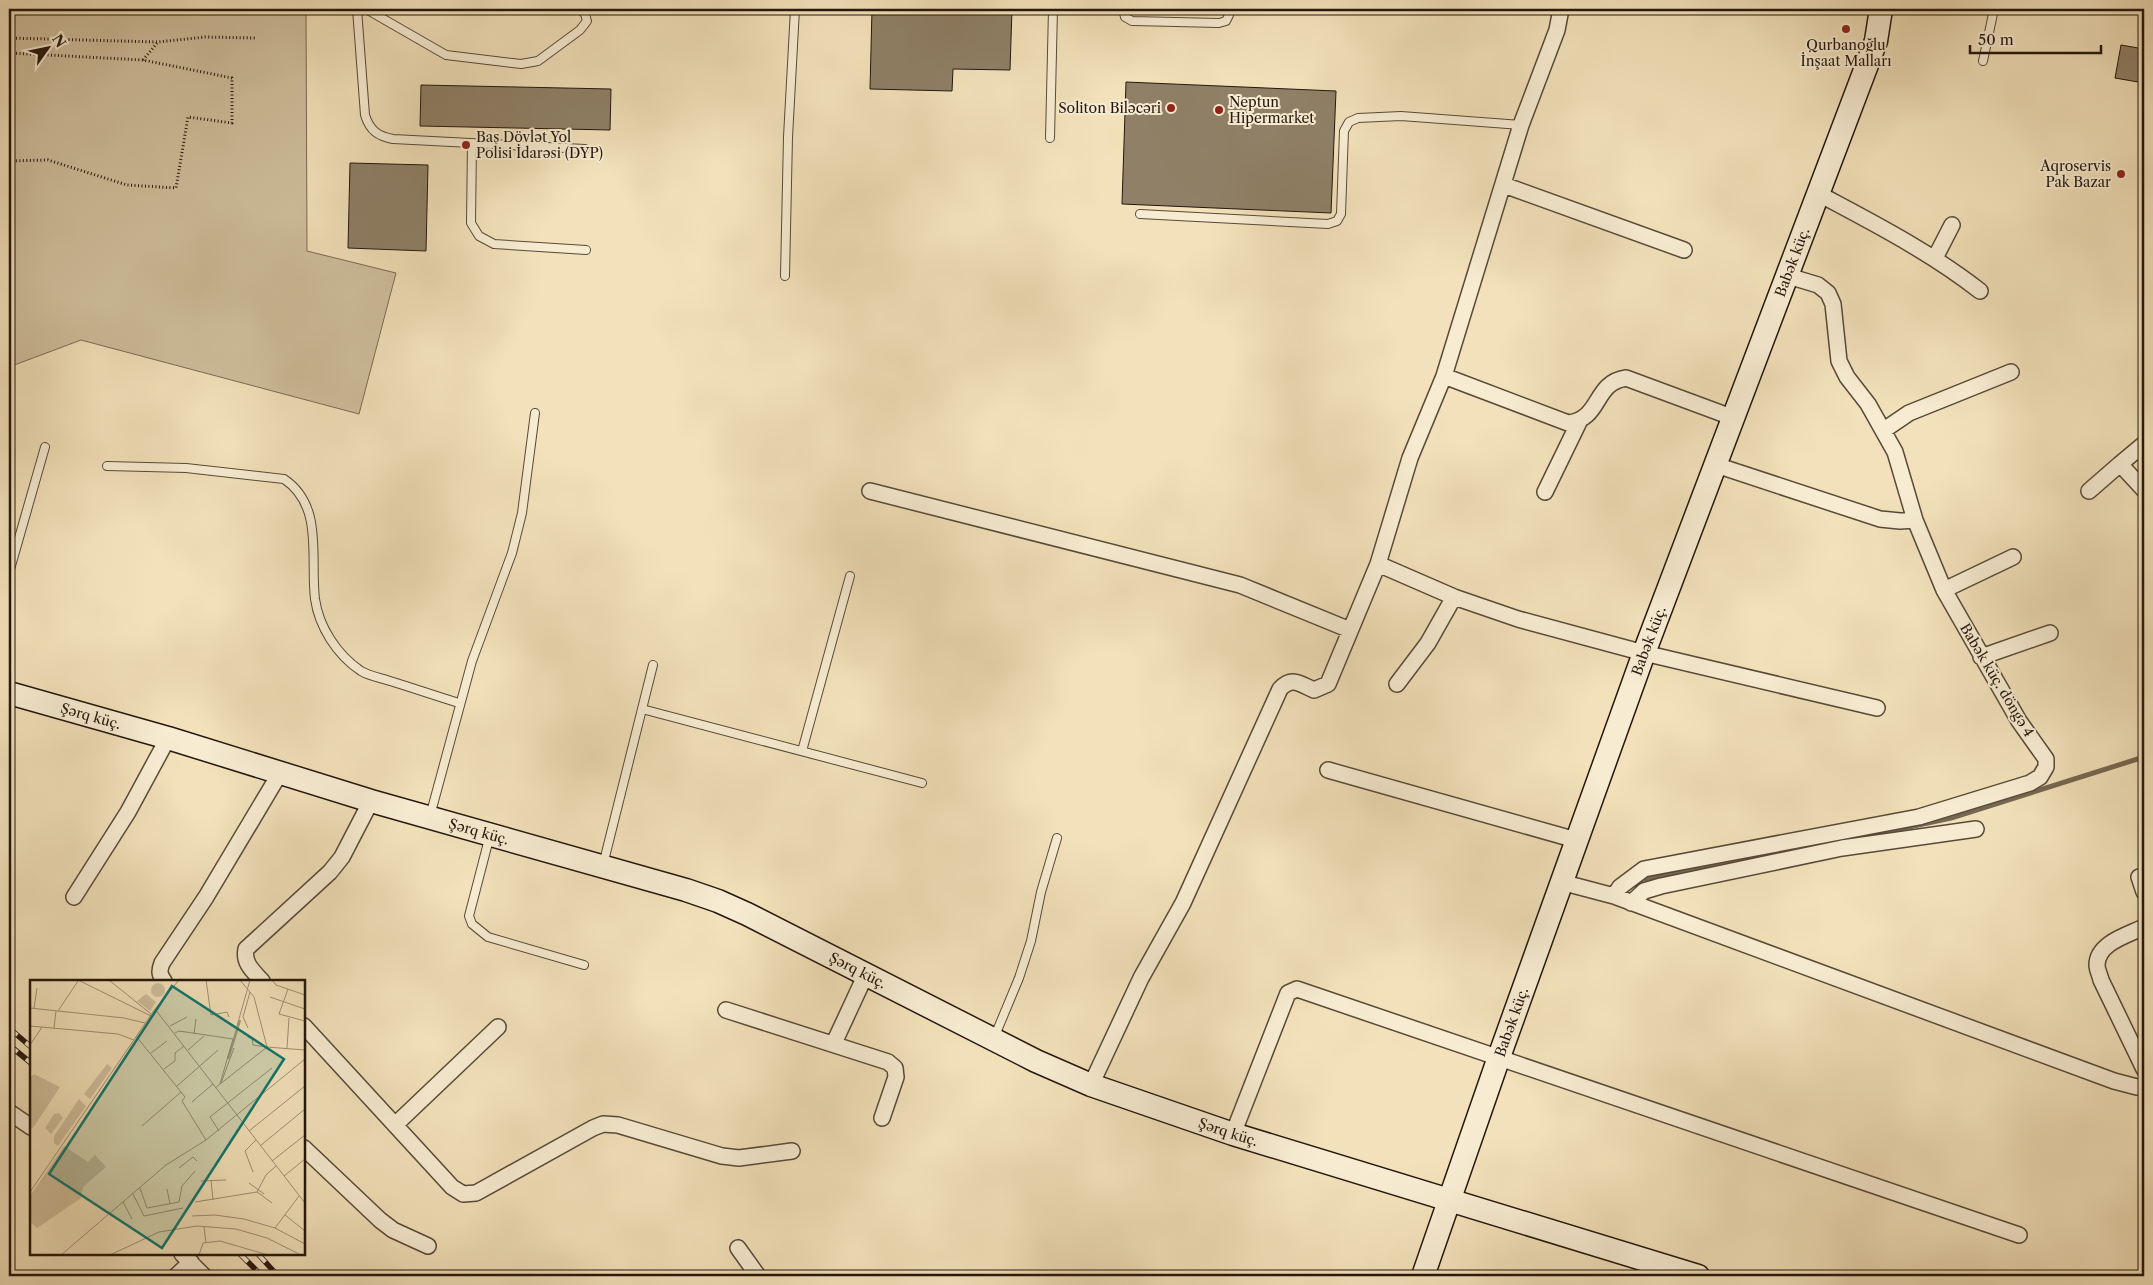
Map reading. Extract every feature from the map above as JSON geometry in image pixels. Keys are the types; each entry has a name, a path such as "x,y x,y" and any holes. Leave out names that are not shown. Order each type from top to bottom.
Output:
{"street":[{"path":"1091,1085 1141,978 1194,880 1280,689 1286,683 1293,681 1314,690 1328,684 1378,564 1410,458 1444,376 1521,125 1557,30 1561,9"},
{"name":"Babək küç.","path":"1423,1276 1499,1057 1644,653 1876,41 1881,9"},
{"path":"1504,185 1684,250"},
{"path":"1819,194 1935,258 1980,291"},
{"path":"1935,258 1952,225"},
{"name":"Babək küç. döngə 4","path":"1614,896 1620,887 1644,869 1919,818 2021,786 2040,777 2046,768 2046,759 2019,722 1944,590 1915,520 1894,452 1884,430 1868,404 1847,377 1839,361 1832,304 1828,293 1818,285 1788,276"},
{"path":"1884,430 1909,414 2011,372"},
{"path":"1444,376 1568,423 1579,422"},
{"path":"1545,492 1579,422 1588,415 1608,385 1618,379 1626,378 1734,418"},
{"path":"2089,491 2144,444"},
{"path":"2120,464 2144,490"},
{"path":"1716,465 1880,519 1915,520"},
{"path":"870,491 1240,584 1350,630"},
{"path":"1944,590 2013,556"},
{"path":"1378,564 1454,596 1518,619 1644,653 1878,708"},
{"path":"1397,684 1428,643 1454,596"},
{"path":"1981,658 2050,633"},
{"name":"Şərq küç.","path":"9,692 168,738 371,801 603,865 718,901 866,974 1036,1062 1091,1085 1233,1134 1698,1276"},
{"path":"74,897 128,812 168,738"},
{"path":"1328,770 1576,840"},
{"path":"163,980 160,975 162,963 206,897 280,773"},
{"path":"261,980 250,968 244,957 246,949 330,872 342,857 371,801"},
{"path":"1631,903 1644,891 1661,886 1842,848 1976,828"},
{"path":"2139,877 2144,892"},
{"path":"1562,882 1614,896 2114,1081 2144,1087"},
{"path":"2144,927 2106,946 2100,953 2097,965 2101,980 2144,1069"},
{"path":"834,1043 866,974"},
{"path":"1233,1134 1285,999 1291,990 1297,989 2019,1235"},
{"path":"726,1010 834,1043 888,1062 895,1068 896,1077 882,1118"},
{"path":"305,1027 452,1187 462,1194 476,1193 603,1124 618,1125 722,1156 739,1158 792,1151"},
{"path":"395,1125 498,1027"},
{"path":"9,1112 30,1126"},
{"path":"305,1149 380,1220 393,1230 428,1246"},
{"path":"738,1248 758,1276"},
{"path":"176,1276 187,1258 204,1276"}],"lane":[{"path":"357,9 364,115 368,125 374,132 393,140 585,150"},
{"path":"366,9 446,55 521,64 538,61 580,30 587,21 585,14 580,9"},
{"path":"785,276 788,137 795,9"},
{"path":"1050,138 1053,9"},
{"path":"1123,9 1125,17 1132,21 1219,23 1226,21 1229,16 1229,9"},
{"path":"1983,61 1994,9"},
{"path":"1140,214 1328,224 1337,221 1341,214 1344,131 1349,122 1358,118 1401,116 1521,125"},
{"path":"472,143 471,223 479,236 494,244 586,250"},
{"path":"430,816 459,703 481,632 512,553 522,513 535,413"},
{"path":"9,573 45,447"},
{"path":"107,466 196,469 284,479 294,486 304,498 312,519 315,600 325,631 335,647 362,672 459,703"},
{"path":"802,752 850,576"},
{"path":"603,865 654,665"},
{"path":"642,709 922,783"},
{"path":"491,834 469,916 472,924 488,937 584,965"},
{"path":"994,1040 1019,978 1031,941 1041,892 1057,838"},
{"path":"2144,1134 2144,1148"}],"path":[{"path":"9,38 158,42 204,37 255,38"},
{"path":"143,60 158,42"},
{"path":"9,54 143,60 232,78 232,122 188,117 176,188 127,185 48,160 9,161"}],"shaded area":[{"path":"9,9 306,9 307,251 396,273 359,414 81,340 9,367"}],"building":[{"path":"872,9 1012,9 1010,70 953,69 952,91 870,89"},
{"path":"2121,45 2144,49 2144,83 2115,78"},
{"path":"1126,82 1336,91 1331,213 1122,204"},
{"path":"421,85 611,89 610,130 420,126"},
{"path":"350,163 428,165 426,251 348,248"}],"waterway":[{"path":"1853,839 1951,818 2144,757"},
{"path":"1639,880 1801,849"}],"railway":[{"path":"9,1028 30,1046"},
{"path":"9,1045 30,1062"},
{"path":"241,1255 262,1276"},
{"path":"259,1255 278,1276"}],"place":[{"name":"Qurbanoğlu İnşaat Malları","path":"1846,29"},
{"name":"Soliton Biləcəri","path":"1171,108"},
{"name":"Neptun Hipermarket","path":"1219,110"},
{"name":"Baş Dövlət Yol Polisi İdarəsi (DYP)","path":"466,145"},
{"name":"Aqroservis Pak Bazar","path":"2121,174"}]}
